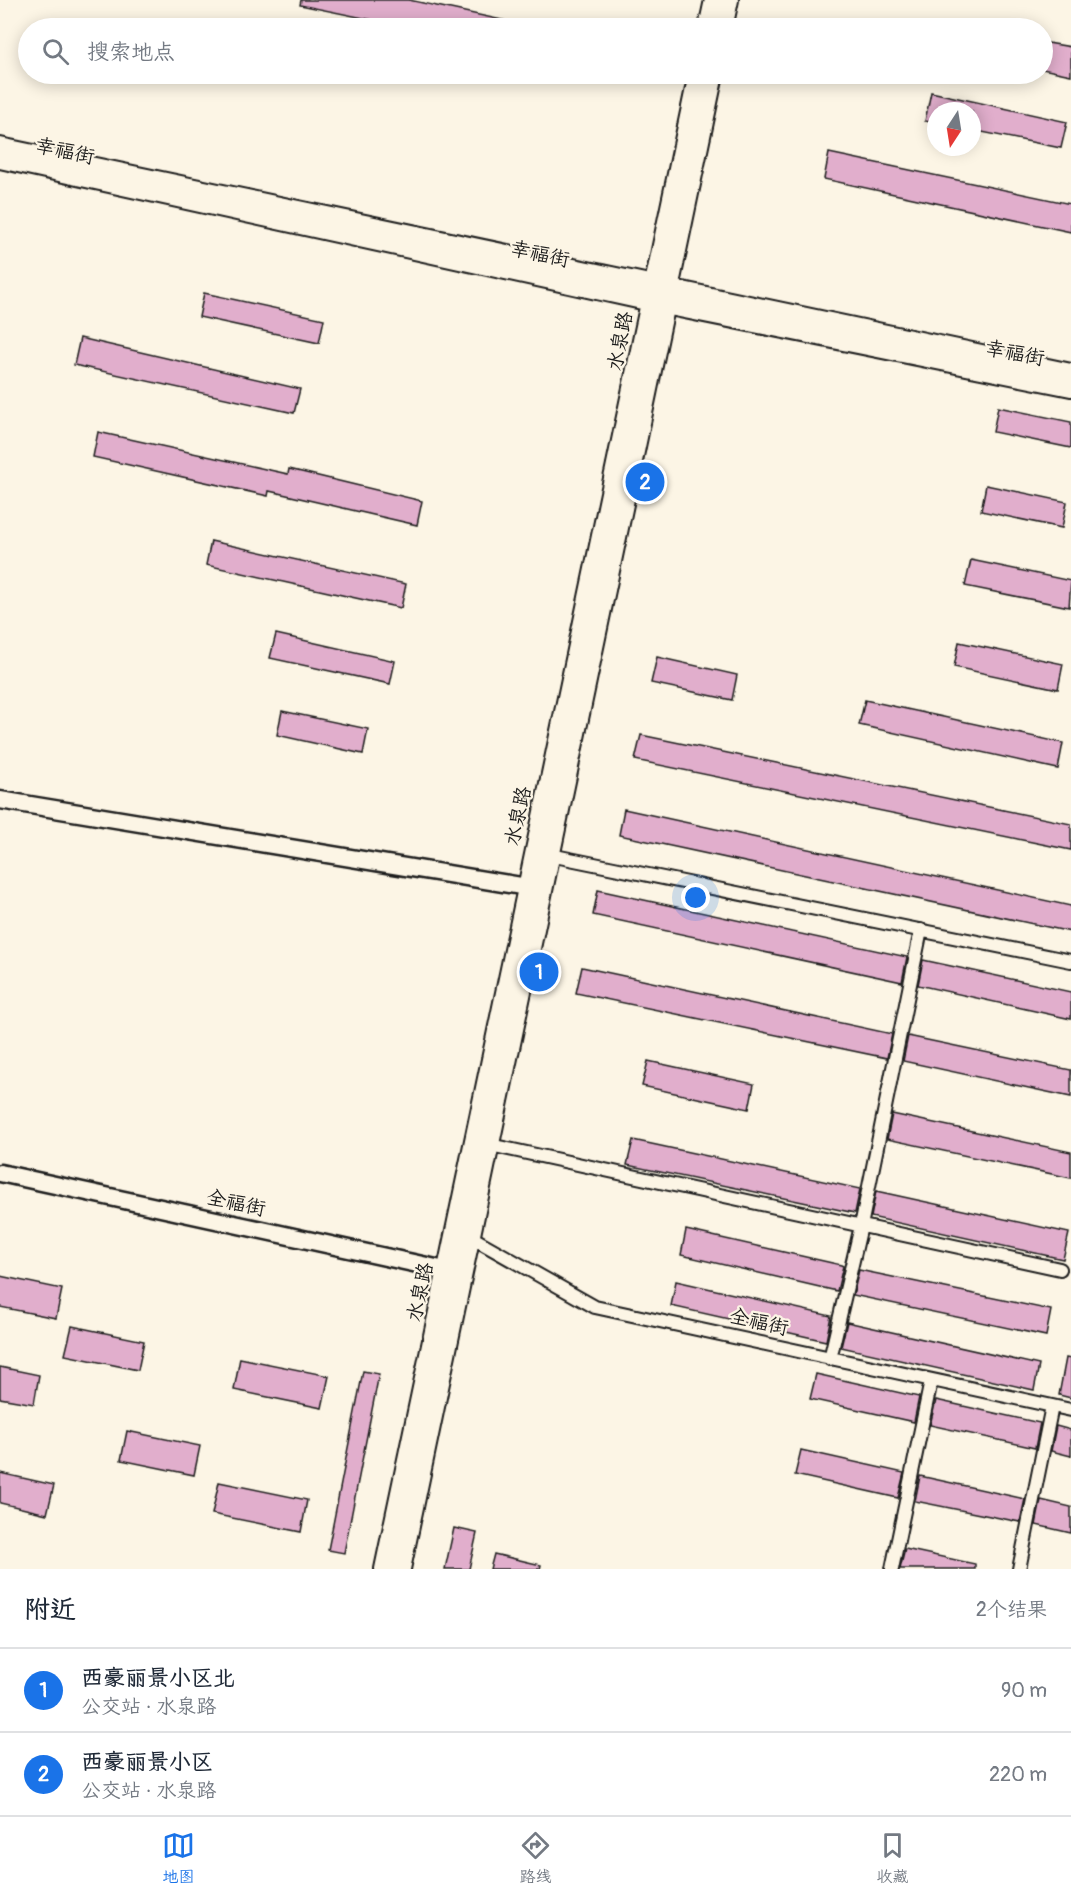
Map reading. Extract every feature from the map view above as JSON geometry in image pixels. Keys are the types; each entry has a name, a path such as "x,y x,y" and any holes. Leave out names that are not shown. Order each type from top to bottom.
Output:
{"main road":[{"path":"710,18 714,0"},
{"path":"725,18 729,0"},
{"name":"水泉路","path":"463,1232 490,1145 535,889 550,855 659,295 696,84"},
{"name":"水泉路","path":"401,1569 463,1232 659,295 712,84"},
{"name":"幸福街","path":"0,147 1071,387"},
{"name":"幸福街","path":"0,159 659,295 1071,373"},
{"name":"水泉路","path":"384,1569 455,1272"}],"street":[{"path":"0,800 535,889"},
{"path":"550,855 1071,961"},
{"path":"830,1359 861,1226 921,930"},
{"path":"490,1145 1060,1269"},
{"name":"全福街","path":"0,1173 455,1272"},
{"name":"全福街","path":"463,1232 595,1307 1071,1410"},
{"path":"892,1569 931,1381"},
{"path":"1019,1569 1052,1406"}],"building":[{"path":"301,0 409,0 492,18 363,18 300,5"},
{"path":"1053,44 1071,47 1071,75 1053,71"},
{"path":"931,92 976,102 929,102"},
{"path":"981,103 1067,122 1061,148 981,132"},
{"path":"829,153 1071,204 1071,232 824,179"},
{"path":"204,293 324,319 319,343 199,317"},
{"path":"80,338 300,389 294,413 74,365"},
{"path":"998,407 1071,422 1071,448 993,432"},
{"path":"98,432 288,474 289,469 422,501 417,525 269,491 268,496 93,457"},
{"path":"986,485 1067,502 1062,528 981,511"},
{"path":"211,541 406,584 401,608 206,565"},
{"path":"971,560 1071,581 1069,607 965,586"},
{"path":"276,634 395,661 390,684 270,658"},
{"path":"959,642 1063,664 1058,689 954,667"},
{"path":"657,657 737,675 732,700 651,683"},
{"path":"865,700 1063,743 1058,769 859,725"},
{"path":"282,711 368,729 363,754 277,735"},
{"path":"641,735 1071,824 1071,850 635,760"},
{"path":"624,809 1071,906 1071,932 619,835"},
{"path":"598,890 907,957 902,982 593,915"},
{"path":"923,960 1071,992 1071,1019 918,985"},
{"path":"582,967 892,1034 887,1058 576,993"},
{"path":"908,1036 1071,1070 1071,1097 903,1061"},
{"path":"648,1061 754,1084 749,1109 642,1086"},
{"path":"892,1114 1071,1152 1071,1178 887,1139"},
{"path":"633,1140 860,1189 855,1213 627,1165"},
{"path":"876,1191 1069,1233 1063,1259 871,1217"},
{"path":"686,1230 841,1265 843,1266 837,1291 681,1255"},
{"path":"859,1270 1051,1310 1046,1336 853,1295"},
{"path":"0,1276 62,1289 56,1318 0,1307"},
{"path":"676,1281 831,1316 826,1341 671,1306"},
{"path":"847,1322 1039,1365 1034,1390 841,1347"},
{"path":"72,1326 144,1341 138,1370 65,1355"},
{"path":"240,1358 329,1376 322,1408 234,1390"},
{"path":"1066,1358 1071,1359 1071,1398 1059,1395"},
{"path":"0,1367 39,1375 34,1404 0,1398"},
{"path":"363,1371 379,1374 344,1553 328,1550"},
{"path":"816,1374 919,1397 914,1422 810,1399"},
{"path":"936,1400 1040,1423 1035,1448 930,1425"},
{"path":"1056,1426 1071,1430 1071,1456 1051,1451"},
{"path":"127,1431 200,1446 194,1475 121,1460"},
{"path":"801,1450 904,1473 898,1498 795,1475"},
{"path":"0,1473 54,1485 47,1514 0,1503"},
{"path":"920,1476 1025,1499 1020,1522 915,1501"},
{"path":"219,1482 307,1500 301,1532 212,1514"},
{"path":"1041,1500 1071,1507 1071,1533 1036,1525"},
{"path":"454,1528 477,1533 469,1569 445,1569"},
{"path":"905,1549 975,1564 975,1569 900,1569"},
{"path":"494,1554 541,1565 540,1569 490,1569"}],"place":[{"name":"西豪丽景小区","path":"645,482"},
{"name":"西豪丽景小区北","path":"539,972"}]}
